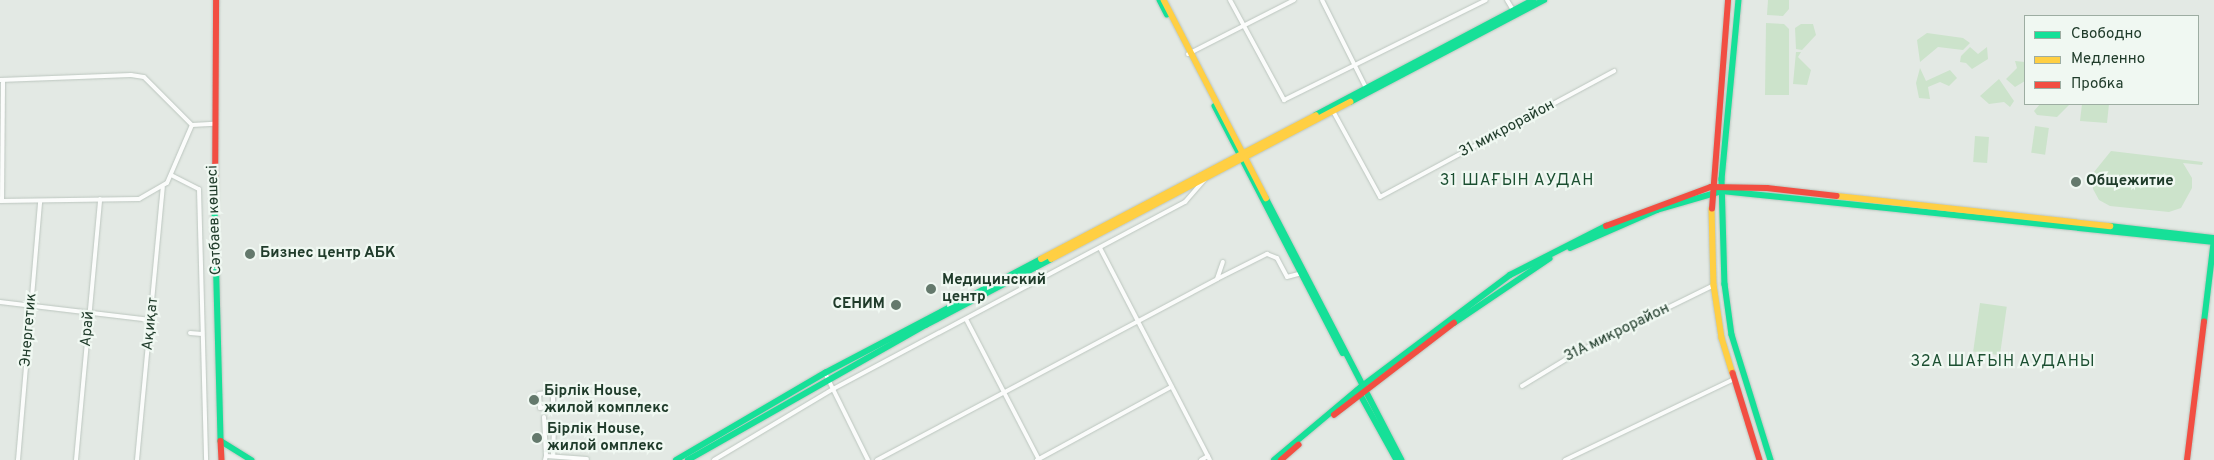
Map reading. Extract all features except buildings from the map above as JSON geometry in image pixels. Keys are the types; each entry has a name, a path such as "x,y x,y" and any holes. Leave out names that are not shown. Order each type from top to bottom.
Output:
{"main road":[{"name":"Сәтбаев көшесі","path":"216,0 214,124 222,460"},
{"path":"1160,0 1340,338 1361,390 1402,460"},
{"path":"1164,0 1189,53"},
{"path":"1455,44 1532,0"},
{"path":"676,460 827,375 1207,171 1243,155 1455,44 1544,0"},
{"path":"1728,0 1711,190 1714,285 1722,338 1760,460"},
{"path":"1740,0 1727,104 1722,188 1725,284 1732,335 1771,460"},
{"path":"925,322 1206,178 1243,155"},
{"path":"1243,155 1397,460"},
{"path":"1274,460 1510,275 1600,228 1669,200 1722,188 2214,239 2189,460"},
{"path":"2189,460 2214,263"},
{"path":"1714,285 1725,284"},
{"path":"688,460 827,375"},
{"path":"1281,460 1361,390"},
{"path":"221,441 252,460"}],"street":[{"path":"1230,0 1284,100 1486,0"},
{"path":"1189,53 1294,0"},
{"path":"1322,0 1367,90"},
{"path":"1507,0 1513,10"},
{"name":"31 микрорайон","path":"1331,109 1380,196 1614,72"},
{"path":"131,75 144,77 192,126 171,175 163,187 139,199 1,201 2,80 131,75"},
{"path":"192,126 214,124"},
{"path":"714,460 833,389 1185,202 1206,178 1207,171"},
{"path":"171,175 199,189 206,460"},
{"name":"Ақиқат","path":"137,460 163,187"},
{"name":"Арай","path":"76,460 100,199"},
{"name":"Энергетик","path":"18,460 40,200"},
{"path":"1100,248 1209,458 1201,460"},
{"path":"877,460 1267,254 1277,258 1287,278 1302,273"},
{"path":"1217,279 1223,262"},
{"name":"31А микрорайон","path":"1522,386 1571,356 1714,285"},
{"path":"0,302 151,320"},
{"path":"966,319 1038,460 1171,387"},
{"path":"190,333 202,334"},
{"path":"827,375 868,460"},
{"path":"1565,460 1734,379"},
{"path":"553,392 553,406 540,408 539,394 553,392"},
{"path":"544,417 546,458 553,456 587,459"},
{"path":"545,431 554,428 565,429"},
{"path":"553,456 554,428"}],"green space":[{"path":"1768,0 1789,0 1789,9 1783,16 1767,15"},
{"path":"1766,23 1784,24 1789,29 1789,95 1765,95"},
{"path":"1801,24 1813,24 1816,35 1802,50 1796,49 1795,28"},
{"path":"1927,33 1963,38 1970,43 1963,50 1938,47 1920,62 1917,40"},
{"path":"1970,47 1978,54 1987,47 1988,59 1972,69 1966,63 1960,62 1961,56"},
{"path":"1796,52 1801,52 1798,57 1811,70 1807,85 1793,84"},
{"path":"2015,61 2024,62 2024,82 2015,87 2006,79 2017,68"},
{"path":"1920,68 1926,81 1950,70 1957,78 1949,86 1940,82 1928,87 1930,99 1919,98 1916,83"},
{"path":"1999,79 2014,101 2010,107 2004,102 1989,104 1980,96"},
{"path":"2039,105 2069,105 2057,117 2037,115 2034,111"},
{"path":"2082,105 2109,105 2107,123 2080,121"},
{"path":"2035,126 2049,128 2045,155 2031,153"},
{"path":"1975,136 1989,137 1987,163 1973,162"},
{"path":"2111,151 2203,162 2202,165 2183,163 2192,178 2192,188 2181,208 2169,212 2110,206 2099,200 2093,189 2094,172"},
{"path":"1980,303 2007,307 2000,355 1973,352"}],"traffic: fast":[{"path":"1160,0 1167,14"},
{"path":"1316,115 1533,0"},
{"path":"1350,102 1544,0"},
{"path":"1739,0 1722,179 1725,284 1732,335 1771,460"},
{"path":"1215,106 1343,353"},
{"path":"1570,248 1657,210 1722,191 2214,242"},
{"path":"1266,198 1402,460"},
{"path":"215,209 221,441"},
{"path":"1274,460 1361,387 1510,275 1606,226"},
{"path":"2110,226 2214,238"},
{"path":"2204,322 2214,239"},
{"path":"676,460 825,373 1041,259"},
{"path":"688,460 926,325 1051,259"},
{"path":"1454,323 1549,259"},
{"path":"1358,390 1397,460"},
{"path":"221,441 252,460"}],"traffic: slow":[{"path":"1164,0 1266,198"},
{"path":"1051,259 1350,102"},
{"path":"1041,259 1316,115"},
{"path":"1837,196 2110,226"},
{"path":"1712,209 1714,285 1722,338 1733,373"}],"traffic: jam":[{"path":"215,209 216,0"},
{"path":"1712,209 1728,0"},
{"path":"1606,226 1711,187 1767,188 1837,196"},
{"path":"2187,460 2204,322"},
{"path":"1334,415 1454,323"},
{"path":"1733,373 1760,460"},
{"path":"221,441 222,460"},
{"path":"1281,460 1298,445"}],"place":[{"name":"Общежитие","path":"2076,182"},
{"name":"Бизнес центр АБК","path":"250,254"},
{"name":"Медицинский центр","path":"931,289"},
{"name":"СЕНИМ","path":"896,305"},
{"name":"Бірлік House, жилой комплекс","path":"534,400"},
{"name":"Бірлік House, жилой омплекс","path":"537,438"}],"district":[{"name":"31 ШАҒЫН АУДАН","path":"1517,181"},
{"name":"32А ШАҒЫН АУДАНЫ","path":"2003,362"}]}
